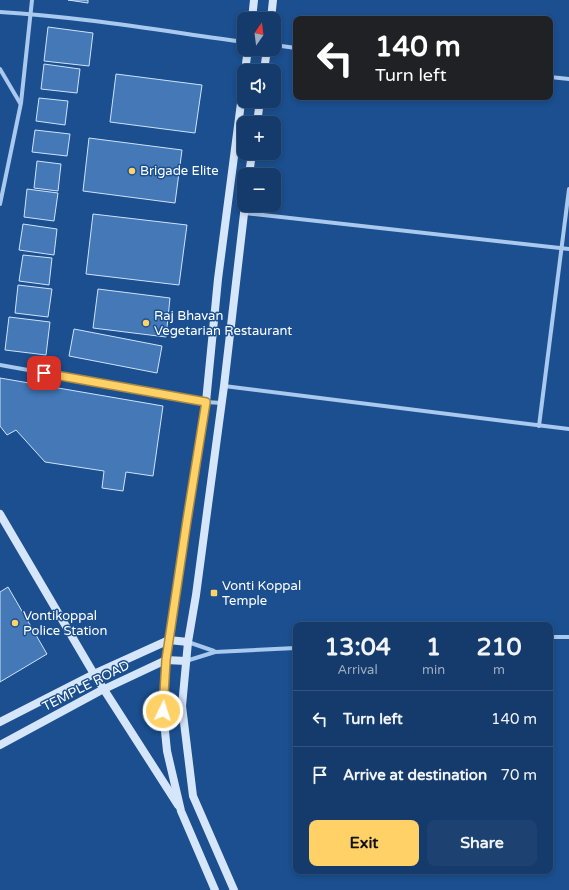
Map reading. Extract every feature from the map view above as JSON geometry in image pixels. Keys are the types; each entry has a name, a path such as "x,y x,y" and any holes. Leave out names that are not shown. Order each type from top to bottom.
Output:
{"main road":[{"path":"253,12 254,0"},
{"path":"272,12 273,0"},
{"path":"181,811 167,751 163,711 166,660 206,402 218,279 240,108"},
{"path":"234,890 193,796 182,706 188,642 222,404 244,212"},
{"path":"0,514 103,689 181,811 215,890"},
{"path":"169,640 188,642"},
{"name":"TEMPLE ROAD","path":"0,722 94,674 169,640"},
{"name":"TEMPLE ROAD","path":"0,745 103,689 166,660 186,661"}],"street":[{"path":"0,204 20,103 32,0"},
{"path":"0,12 31,14 237,41"},
{"path":"281,46 293,48"},
{"path":"0,68 20,103"},
{"path":"553,77 569,79"},
{"path":"539,426 569,189"},
{"path":"268,212 569,249"},
{"path":"0,365 222,404"},
{"path":"224,386 569,429"},
{"path":"553,638 569,637"},
{"path":"188,642 215,652"},
{"path":"186,661 215,652 293,648"}],"building":[{"path":"68,0 88,0 88,3"},
{"path":"48,27 93,33 89,66 44,61"},
{"path":"44,64 80,69 77,93 41,89"},
{"path":"116,74 202,85 195,133 110,122"},
{"path":"39,98 68,101 65,125 36,121"},
{"path":"35,130 70,134 67,156 32,152"},
{"name":"Brigade Elite","path":"89,138 182,150 175,203 83,191"},
{"path":"37,161 61,164 58,191 34,188"},
{"path":"27,189 58,193 54,221 24,217"},
{"path":"93,214 187,225 179,285 86,274"},
{"path":"23,224 57,229 54,255 19,250"},
{"path":"23,255 52,258 49,285 19,281"},
{"path":"18,285 52,289 48,317 15,313"},
{"path":"98,289 170,298 166,337 93,328"},
{"path":"9,317 50,322 46,355 5,350"},
{"path":"74,329 162,346 157,373 69,356"},
{"path":"0,378 163,406 153,476 126,472 123,491 102,488 104,471 45,462 16,430 7,435 0,426"},
{"name":"Vontikoppal Police Station","path":"8,587 47,654 0,682 0,592"}],"place":[{"name":"Brigade Elite","path":"132,171"},
{"name":"Raj Bhavan Vegetarian Restaurant","path":"146,323"},
{"name":"Vonti Koppal Temple","path":"214,593"},
{"name":"Vontikoppal Police Station","path":"15,623"}],"route":[{"path":"44,373 206,402 166,660 163,711"}]}
